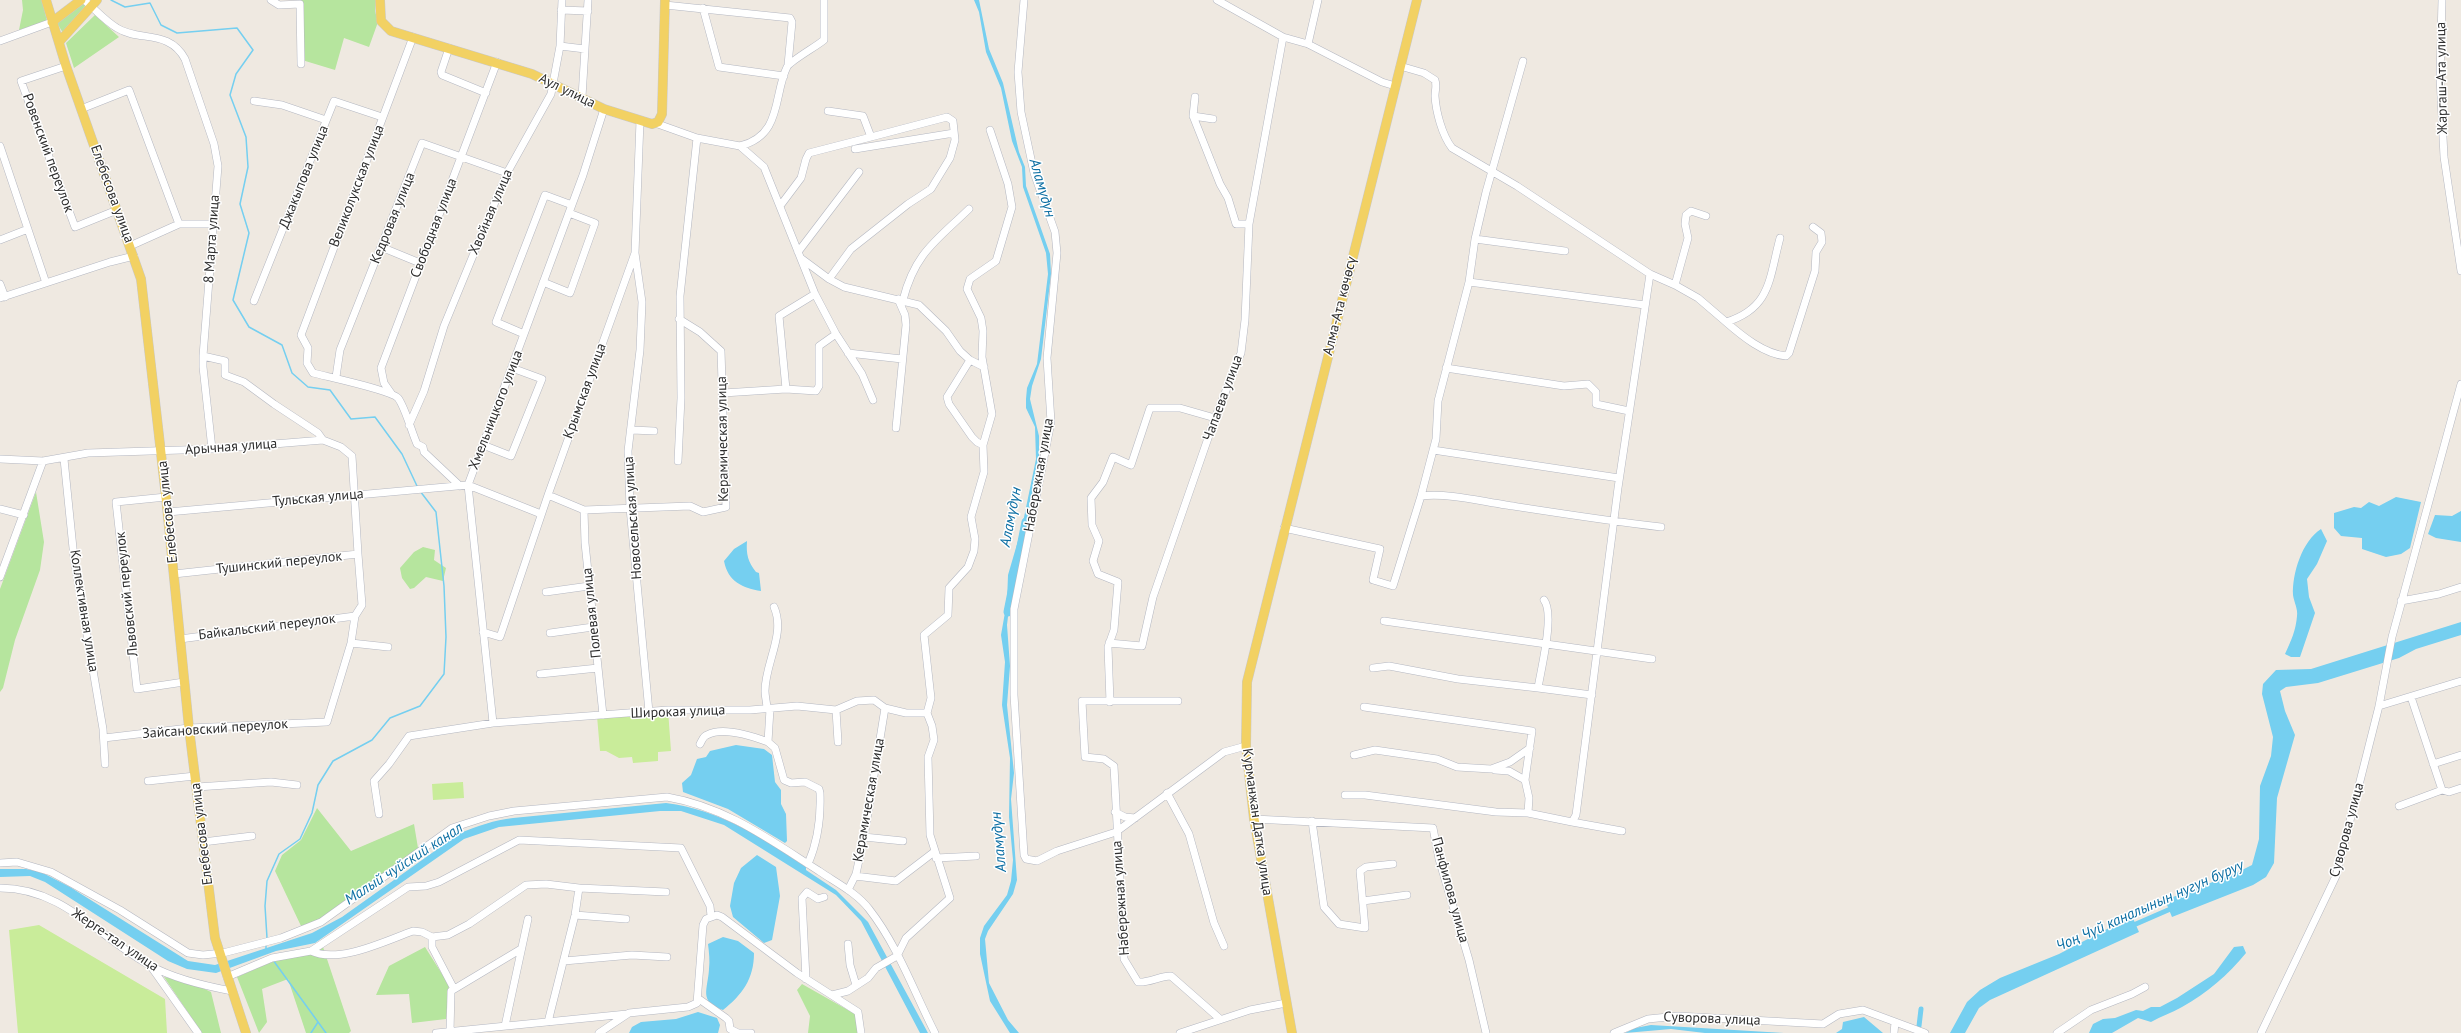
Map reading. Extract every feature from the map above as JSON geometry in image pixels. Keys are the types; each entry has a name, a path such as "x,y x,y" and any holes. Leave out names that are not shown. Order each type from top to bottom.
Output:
{"main road":[{"name":"Елебесова улица","path":"46,0 66,66 134,256 144,297 162,451 189,728 215,938 219,955 246,1033"},
{"path":"52,22 81,0"},
{"name":"Аул улица","path":"380,0 380,17 384,26 392,31 497,62 554,84 604,109 640,121 655,123"},
{"name":"Алма-Ата көчөсү","path":"1263,611 1417,0"},
{"path":"655,123 662,114 665,2"},
{"path":"59,42 95,3"},
{"name":"Курманжан Датка улица","path":"1263,611 1247,682 1246,746 1254,820 1292,1033"}],"street":[{"name":"8 Марта улица","path":"84,0 95,3 118,29 157,38 172,44 180,50 214,144 218,166 203,356 212,449"},
{"path":"271,0 279,5 300,4 301,64"},
{"name":"Хвойная улица","path":"409,424 424,391 444,326 507,173 554,84 560,46 562,0"},
{"path":"582,98 588,0"},
{"path":"788,65 824,40 824,0"},
{"name":"Набережная улица","path":"1024,0 1018,72 1021,112 1034,173 1055,232 1058,253 1047,358 1051,422 1014,609 1014,695 1024,855 1026,859 1038,861 1057,851 1116,832 1224,752 1246,746"},
{"path":"1217,0 1283,37 1308,44 1382,82 1395,86"},
{"path":"1308,44 1318,0"},
{"name":"Жаргаш-Ата улица","path":"2442,0 2440,77 2444,157 2461,271"},
{"path":"655,123 697,138 740,146 749,144 760,135 773,119 788,65 792,22 790,18 665,2"},
{"path":"703,8 719,67 784,76"},
{"path":"561,10 588,11"},
{"path":"0,41 52,22"},
{"name":"Великолукская улица","path":"336,377 313,373 307,363 308,348 301,335 412,37"},
{"name":"Чапаева улица","path":"1109,643 1142,646 1153,596 1215,418 1241,352 1245,320 1249,224 1283,37"},
{"path":"560,46 586,49"},
{"path":"449,48 441,72 442,75 486,93"},
{"path":"1284,528 1380,549 1373,580 1393,586 1421,496 1438,431 1437,407 1469,282 1475,239 1523,61"},
{"name":"Свободная улица","path":"391,393 384,383 381,368 497,62"},
{"name":"Ровенский переулок","path":"66,66 21,81 75,227 117,210"},
{"path":"1400,66 1424,73 1435,80 1435,97 1446,140 1452,148 1492,172 1650,274 1675,285 1698,298 1738,333 1779,355 1786,356 1789,353 1815,271 1816,252 1822,242 1821,233 1813,227"},
{"path":"82,109 129,90 179,224"},
{"path":"1195,97 1193,116 1220,184 1228,198 1236,224 1249,224"},
{"path":"254,101 282,105 326,120"},
{"name":"Джакыпова улица","path":"254,301 334,101 382,117"},
{"name":"Хмельницкого улица","path":"493,723 468,485 572,205 604,109"},
{"path":"828,112 863,116 871,137"},
{"path":"1193,116 1213,119"},
{"path":"780,206 801,178 806,156 810,153 947,117 953,121 955,140 950,158 931,189 908,204 851,249 828,279"},
{"name":"Крымская улица","path":"483,632 500,637 541,514 635,253 640,121"},
{"path":"832,995 848,991 879,966 895,957 906,938 949,902 949,892 935,855 930,835 928,757 934,740 932,726 927,712 931,698 924,635 948,615 949,588 968,567 974,551 975,539 971,517 984,472 983,445 992,414 984,367 981,318 967,289 970,279 996,261 1012,207 1008,184 990,130"},
{"path":"855,149 954,132"},
{"path":"678,461 681,398 679,319 697,138"},
{"name":"Кедровая улица","path":"336,377 340,350 422,143 507,173"},
{"path":"0,146 46,283"},
{"path":"740,146 764,168 815,294 836,334 862,374 873,400"},
{"path":"798,252 859,172"},
{"path":"524,334 496,322 545,195 572,205"},
{"path":"896,428 906,325 901,299 915,265 929,246 970,210"},
{"path":"1675,285 1688,238 1685,224 1686,215 1691,211 1706,216"},
{"path":"543,282 570,293 595,223 569,213"},
{"path":"130,246 179,224 213,224"},
{"path":"0,240 28,229"},
{"path":"1726,322 1750,312 1760,304 1780,238"},
{"path":"1475,239 1565,251"},
{"path":"381,247 420,263"},
{"name":"Новосельская улица","path":"635,253 642,302 632,430 628,450 630,508 649,712"},
{"path":"0,284 2,297 110,262 134,256"},
{"path":"802,259 828,279 861,292 901,299 919,305 946,331 970,360 984,367"},
{"path":"1572,822 1576,815 1619,478 1650,274"},
{"path":"1469,282 1645,306"},
{"path":"786,389 779,316 815,294"},
{"name":"Керамическая улица","path":"630,508 690,506 703,512 726,507 721,351 700,332 679,319"},
{"path":"723,393 786,389 816,391 819,386 819,346 836,334"},
{"path":"848,353 902,359"},
{"path":"203,356 225,361 225,375 244,382 318,433 323,440 341,447 352,456 358,554"},
{"path":"970,360 947,397 949,404 972,437 983,445"},
{"path":"483,445 511,456 542,379 512,368"},
{"path":"1446,368 1564,386 1588,384 1596,392 1596,404 1629,411"},
{"path":"336,377 360,386 391,393 399,399 417,444 424,447 424,452 460,486"},
{"name":"Суворова улица","path":"2261,1033 2336,876 2379,706 2392,637 2401,601 2461,384"},
{"path":"1110,702 1108,647 1114,630 1118,582 1098,574 1093,562 1099,541 1092,525 1091,498 1103,482 1113,457 1131,465 1150,408 1180,408 1215,418"},
{"path":"632,430 654,431"},
{"name":"Арычная улица","path":"0,459 43,461 88,453 212,449 323,440"},
{"path":"1433,450 1619,478"},
{"name":"Коллективная улица","path":"64,458 74,558 104,738 105,764"},
{"path":"0,577 43,461"},
{"path":"468,485 541,514"},
{"name":"Тульская улица","path":"168,512 354,494 468,485"},
{"path":"548,496 584,510 630,508"},
{"path":"1421,496 1446,496 1573,514 1614,522 1661,526"},
{"name":"Львовский переулок","path":"166,497 116,502 138,689 184,682"},
{"path":"0,508 24,515"},
{"name":"Полевая улица","path":"584,510 585,543 603,715"},
{"name":"Тушинский переулок","path":"174,574 358,554 362,605 354,616"},
{"path":"546,592 589,586"},
{"path":"2401,601 2440,594 2461,587"},
{"path":"1538,688 1548,611 1544,600"},
{"path":"768,742 769,709 765,690 776,640 778,619 774,607"},
{"path":"354,616 350,644 388,647"},
{"name":"Байкальский переулок","path":"180,638 354,616"},
{"path":"1384,621 1597,653 1652,659"},
{"path":"550,633 593,627"},
{"name":"Зайсановский переулок","path":"104,738 189,728 327,722 350,644"},
{"path":"1373,668 1389,666 1458,679 1592,695"},
{"path":"540,674 598,668"},
{"path":"2379,706 2461,681"},
{"path":"2412,697 2442,790"},
{"name":"Широкая улица","path":"379,814 374,781 389,764 409,736 424,733 493,723 649,712 769,709 797,706 836,710 857,701 874,700 885,708 906,712 927,712"},
{"path":"1116,832 1114,766 1104,759 1085,757 1082,701 1178,701"},
{"path":"1364,707 1532,731 1525,780 1529,798 1528,813"},
{"name":"Керамическая улица","path":"848,890 855,876 864,837 885,708"},
{"path":"836,710 838,742"},
{"path":"700,744 705,735 712,732 749,736 768,742 775,748 784,780 791,784 805,782 819,789 819,830 815,848 808,864"},
{"path":"1491,769 1510,762 1530,748"},
{"path":"1354,755 1375,750 1436,759 1457,767 1509,771 1525,780"},
{"path":"2433,764 2461,755"},
{"path":"148,781 195,776"},
{"path":"196,788 271,782 297,785"},
{"path":"2399,806 2442,790 2449,792 2461,788"},
{"path":"1167,793 1189,834 1214,923 1224,946"},
{"path":"1345,795 1364,795 1496,812 1528,813 1622,831"},
{"path":"0,863 17,862 51,872 120,910 188,953 219,955 281,938 321,922 452,828 489,816 514,811 667,797 682,800 739,820 848,890 868,908 881,926 895,957 935,1033"},
{"path":"1115,812 1124,816 1135,818"},
{"name":"Панфилова улица","path":"1254,820 1312,821 1433,828 1439,859 1469,960 1486,1033"},
{"path":"1312,821 1324,907 1339,924 1365,928 1360,871 1366,867 1393,864"},
{"name":"Набережная улица","path":"1116,832 1119,855 1124,960 1138,982 1146,983 1164,976 1171,976 1220,1019"},
{"path":"203,842 252,836"},
{"path":"864,837 903,841"},
{"path":"226,976 272,958 311,951 408,887 426,886 439,882 519,840 681,848 710,906 711,916"},
{"path":"855,876 896,882 935,855 976,856"},
{"path":"311,951 320,955 351,953 413,931 422,932 432,937 448,935 469,924 526,885 546,884 579,888 666,892"},
{"name":"Жерге-тал улица","path":"0,888 14,888 40,894 62,904 150,965 166,973 211,987 232,991"},
{"path":"548,1022 575,915 579,888"},
{"path":"806,979 802,898 807,892 818,899 824,897"},
{"path":"1363,901 1407,895"},
{"path":"575,915 626,919"},
{"path":"436,1033 693,1006 699,999 703,925 706,918 711,916 722,917 806,979 858,1012 861,1033"},
{"path":"505,1026 520,949 528,919"},
{"path":"432,937 432,947 454,990"},
{"path":"848,944 850,965 856,985"},
{"path":"450,1032 451,991 520,949"},
{"path":"564,961 632,955 667,957"},
{"path":"150,965 164,982 198,1033"},
{"path":"2057,1033 2091,1010 2132,994 2145,987"},
{"path":"699,999 729,1020 730,1029 734,1032 751,1033"},
{"path":"1180,1033 1220,1019 1286,1003"},
{"name":"Суворова улица","path":"1614,1033 1648,1019 1678,1016 1823,1024 1839,1014 1863,1010 1925,1033"},
{"path":"599,1033 629,1013"},
{"path":"1894,1033 1895,1022"}],"green space":[{"path":"22,0 42,0 47,21 19,30 23,10"},
{"path":"300,0 376,0 375,11 378,22 369,47 344,38 335,70 302,60"},
{"path":"83,4 86,5 63,33 57,23"},
{"path":"95,15 119,37 74,68 66,43"},
{"path":"36,492 44,542 40,570 15,640 3,688 0,692 0,589"},
{"path":"423,547 435,550 434,560 446,568 443,581 426,577 414,588 410,589 402,578 400,568 414,552"},
{"path":"668,710 671,751 658,752 658,761 633,763 632,757 619,758 606,751 600,751 597,716"},
{"path":"463,782 464,798 433,800 432,784"},
{"path":"317,808 351,851 414,824 418,848 322,918 301,926 275,871 282,855 301,840"},
{"path":"39,925 165,999 167,1033 18,1033 9,930"},
{"path":"323,947 351,1031 349,1033 306,1033 288,979 262,989 267,1022 259,1033 237,977 269,963"},
{"path":"425,947 449,985 446,1019 412,1023 409,994 376,995 389,966"},
{"path":"164,977 190,982 211,992 221,1033 202,1033"},
{"path":"802,984 855,1014 858,1033 808,1033 810,1016 797,990"}],"water":[{"path":"974,0 979,0 989,49 1003,83 1019,152 1025,167 1026,186 1050,254 1051,274 1041,359 1032,386 1030,399 1039,436 1039,456 1026,526 1015,557 1007,625 1010,666 1007,705 1014,773 1011,799 1017,880 1013,894 988,931 985,939 989,983 1008,1020 1019,1033 1010,1033 990,1001 980,954 980,938 984,926 1007,895 1011,881 1013,860 1009,817 1010,758 1002,705 1005,662 1001,635 1007,601 1008,575 1022,527 1036,459 1035,427 1026,408 1026,399 1027,388 1037,364 1048,274 1046,253 1023,187 1022,167 1012,141 1001,88 986,52 979,12"},
{"path":"2396,497 2421,502 2410,548 2401,554 2386,557 2362,549 2362,538 2341,536 2334,528 2334,513 2354,507 2361,508 2369,502 2379,506"},
{"path":"2461,511 2461,542 2436,538 2428,534 2435,515 2452,516"},
{"path":"2321,529 2327,541 2317,564 2307,579 2309,597 2315,613 2300,657 2291,657 2285,654 2296,626 2297,611 2293,595 2293,587 2296,568 2308,541"},
{"path":"747,541 748,558 753,568 759,573 761,591 742,586 737,583 729,574 724,561 734,549"},
{"path":"2461,622 2461,635 2416,649 2399,658 2318,683 2286,687 2280,691 2285,711 2295,735 2277,798 2274,863 2266,877 2253,885 2172,917 2165,900 2234,874 2252,865 2259,839 2260,786 2271,756 2273,737 2262,694 2263,684 2276,670 2311,669"},
{"path":"736,745 764,749 772,755 775,782 781,790 781,804 786,814 787,841 785,843 728,809 683,792 682,783 691,775 697,759 706,757 710,751"},
{"path":"666,803 705,812 740,826 806,867 806,870 836,890 868,922 928,1033 920,1033 861,921 836,895 724,825 681,811 660,811 499,827 464,839 315,943 276,951 216,973 187,969 168,961 45,882 30,876 0,877 0,869 26,869 41,872 70,887 188,961 215,965 312,933 342,917 460,833 473,828 513,818"},
{"path":"757,855 776,867 780,896 772,940 764,943 733,917 730,906 734,883 741,868"},
{"path":"2132,916 2139,932 1990,1000 1979,1008 1965,1033 1950,1033 1967,1002 1980,990 2000,978 2059,954"},
{"path":"723,937 738,941 754,953 752,971 746,986 723,1010 710,1003 707,999 706,989 709,963 708,944"},
{"path":"2243,946 2246,953 2217,983 2191,1002 2151,1022 2138,1018 2112,1033 2089,1033 2093,1024 2103,1019 2115,1018 2136,1010 2143,1011 2151,1007 2160,1007 2177,998 2214,974 2234,947"},
{"path":"698,1012 717,1018 720,1025 718,1033 629,1033 632,1027 641,1022 676,1019"},
{"path":"1864,1017 1883,1033 1836,1033 1842,1029 1843,1022"},
{"path":"1651,1025 1784,1033 1705,1033 1671,1029 1625,1033 1635,1028"}],"waterway":[{"path":"111,0 125,7 150,3 161,25 177,33 237,28 253,50 236,74 230,95 246,137 248,167 240,204 249,233 233,300 249,327 282,345 292,373 308,387 330,390 351,419 375,417 402,454 417,486"},
{"path":"267,938 265,906 267,881 279,854 300,839 312,813 318,785 333,761 372,740 390,718 420,706 444,674 446,637 444,586 436,512 420,491"},
{"name":"Аламүдүн","path":"1008,612 1026,522"},
{"name":"Чоң Чүй каналынын нугун буруу","path":"2129,927 2175,907"},
{"path":"273,960 326,1033"},
{"path":"1919,1026 1921,1009"},
{"path":"311,1033 318,1022"}],"water label":[{"name":"Малый чуйский канал","path":"404,864"}]}
